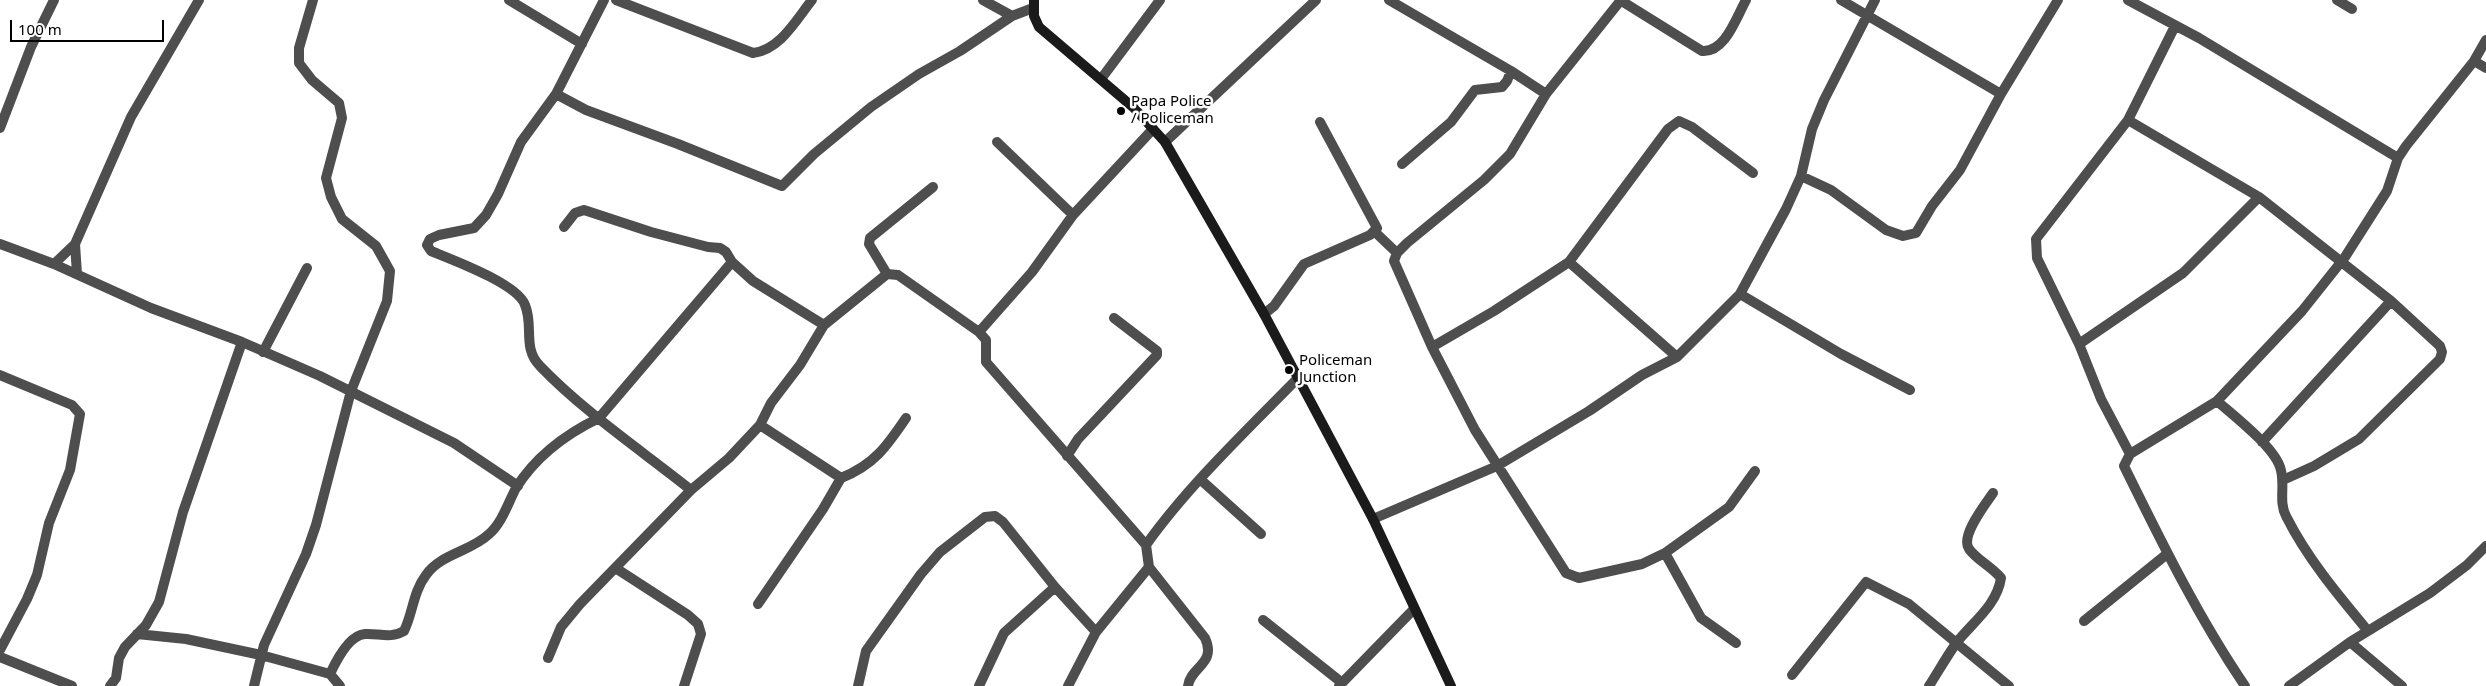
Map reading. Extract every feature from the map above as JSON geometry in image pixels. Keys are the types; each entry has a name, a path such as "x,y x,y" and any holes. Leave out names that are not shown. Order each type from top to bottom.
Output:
{"street":[{"path":"0,128 31,47 54,0"},
{"path":"54,264 75,244 131,117 199,0"},
{"path":"254,686 260,655 274,618 306,554 316,525 351,391 387,301 390,271 376,246 342,218 331,197 326,178 342,118 339,104 312,80 299,63 299,48 313,0"},
{"path":"509,0 582,44"},
{"path":"604,0 556,94 521,142 498,194 486,215 474,228 439,235 430,239 427,245 431,251 479,271 519,293 526,306 529,347 532,356 599,418 691,490"},
{"path":"616,0 753,53 764,52 775,45 812,0"},
{"path":"984,0 1012,16"},
{"path":"1101,79 1160,0"},
{"path":"1165,142 1316,0"},
{"path":"1389,0 1511,71 1546,94"},
{"path":"1746,0 1719,47 1711,52 1702,51 1621,0 1546,94 1510,154 1484,180 1397,253 1394,261 1432,347 1497,466 1566,573 1579,578 1642,564 1665,553 1729,506 1756,471"},
{"path":"1841,0 2001,94"},
{"path":"1373,519 1497,466 1589,411 1642,375 1677,356 1740,294 1786,209 1801,176 1812,129 1824,100 1875,0"},
{"path":"1801,176 1831,190 1886,230 1903,236 1916,233 1932,206 1960,170 2001,94 2058,0"},
{"path":"2128,0 2398,158"},
{"path":"2338,0 2352,9"},
{"path":"556,94 586,110 678,144 782,186 814,154 871,108 919,74 960,51 1033,4 1039,27 1066,52 1101,79 1165,142 1264,314 1373,519 1451,686"},
{"path":"2130,454 2101,400 2079,344 2037,258 2036,239 2128,120 2175,26"},
{"path":"2246,686 2227,659 2168,554 2124,466 2130,454 2217,401 2302,311 2341,263 2386,191 2398,158 2474,61 2486,40"},
{"path":"2474,61 2486,68"},
{"path":"1402,164 1451,122 1470,94 1475,90 1502,87 1511,71"},
{"path":"2128,120 2258,197 2391,301 2440,346 2442,352 2440,359 2359,439 2314,466 2283,480"},
{"path":"1432,347 1494,312 1569,262 1668,129 1679,121 1692,127 1753,173"},
{"path":"1320,122 1377,228 1375,232"},
{"path":"979,332 1032,272 1073,215 1153,129"},
{"path":"996,142 1073,215"},
{"path":"887,274 869,244 870,238 933,187"},
{"path":"2079,344 2183,273 2258,197"},
{"path":"564,227 575,213 584,210 651,232 708,247 720,248 753,281 824,325"},
{"path":"1264,314 1274,306 1304,264 1375,232"},
{"path":"1375,232 1397,253"},
{"path":"0,244 54,264 151,308 242,342 351,391 454,443 518,486"},
{"path":"75,244 77,274"},
{"path":"330,674 353,639 359,636 392,635 404,631 410,619 415,594 426,573 441,562 490,534 530,469 571,432 599,418 732,262"},
{"path":"1569,262 1677,356"},
{"path":"263,352 307,268"},
{"path":"548,658 561,627 580,604 691,490 729,458 760,425 771,404 800,365 824,325 887,274 898,275 979,332 986,340 986,362 1146,545 1149,567 1205,638 1209,648 1208,655 1187,686"},
{"path":"1740,294 1841,354 1910,390"},
{"path":"2262,442 2391,301"},
{"path":"1067,456 1078,439 1157,356 1157,350 1114,318"},
{"path":"110,686 116,678 122,652 154,614 159,602 183,512 242,342"},
{"path":"0,375 72,405 80,414 70,470 49,523 36,575 27,599 0,650"},
{"path":"1146,545 1159,527 1201,480 1298,378"},
{"path":"2217,401 2262,442 2280,466 2283,480 2284,513 2296,536 2333,588 2368,631"},
{"path":"758,604 823,509 841,478 862,470 888,445 906,418"},
{"path":"760,425 841,478"},
{"path":"1201,480 1261,534"},
{"path":"1929,686 1956,644 2000,589 2001,578 1969,549 1967,541 1971,527 1992,493"},
{"path":"858,686 866,650 881,626 940,552 985,517 995,516 1003,522 1055,588 1096,632"},
{"path":"2289,686 2350,642 2430,593 2467,565 2486,546"},
{"path":"1665,553 1701,618 1736,643"},
{"path":"2084,622 2168,554"},
{"path":"1068,686 1096,632 1149,567"},
{"path":"617,568 688,615 698,624 701,634 684,686"},
{"path":"1792,675 1866,582 1909,604 2009,686"},
{"path":"979,686 1004,633 1055,588"},
{"path":"1263,620 1340,684 1414,609"},
{"path":"137,634 186,639 260,655 330,674 340,686"},
{"path":"2350,642 2402,686"},
{"path":"0,657 72,686"}],"place":[{"name":"Papa Police / Policeman","path":"1121,111"},
{"name":"Policeman Junction","path":"1289,370"}]}
